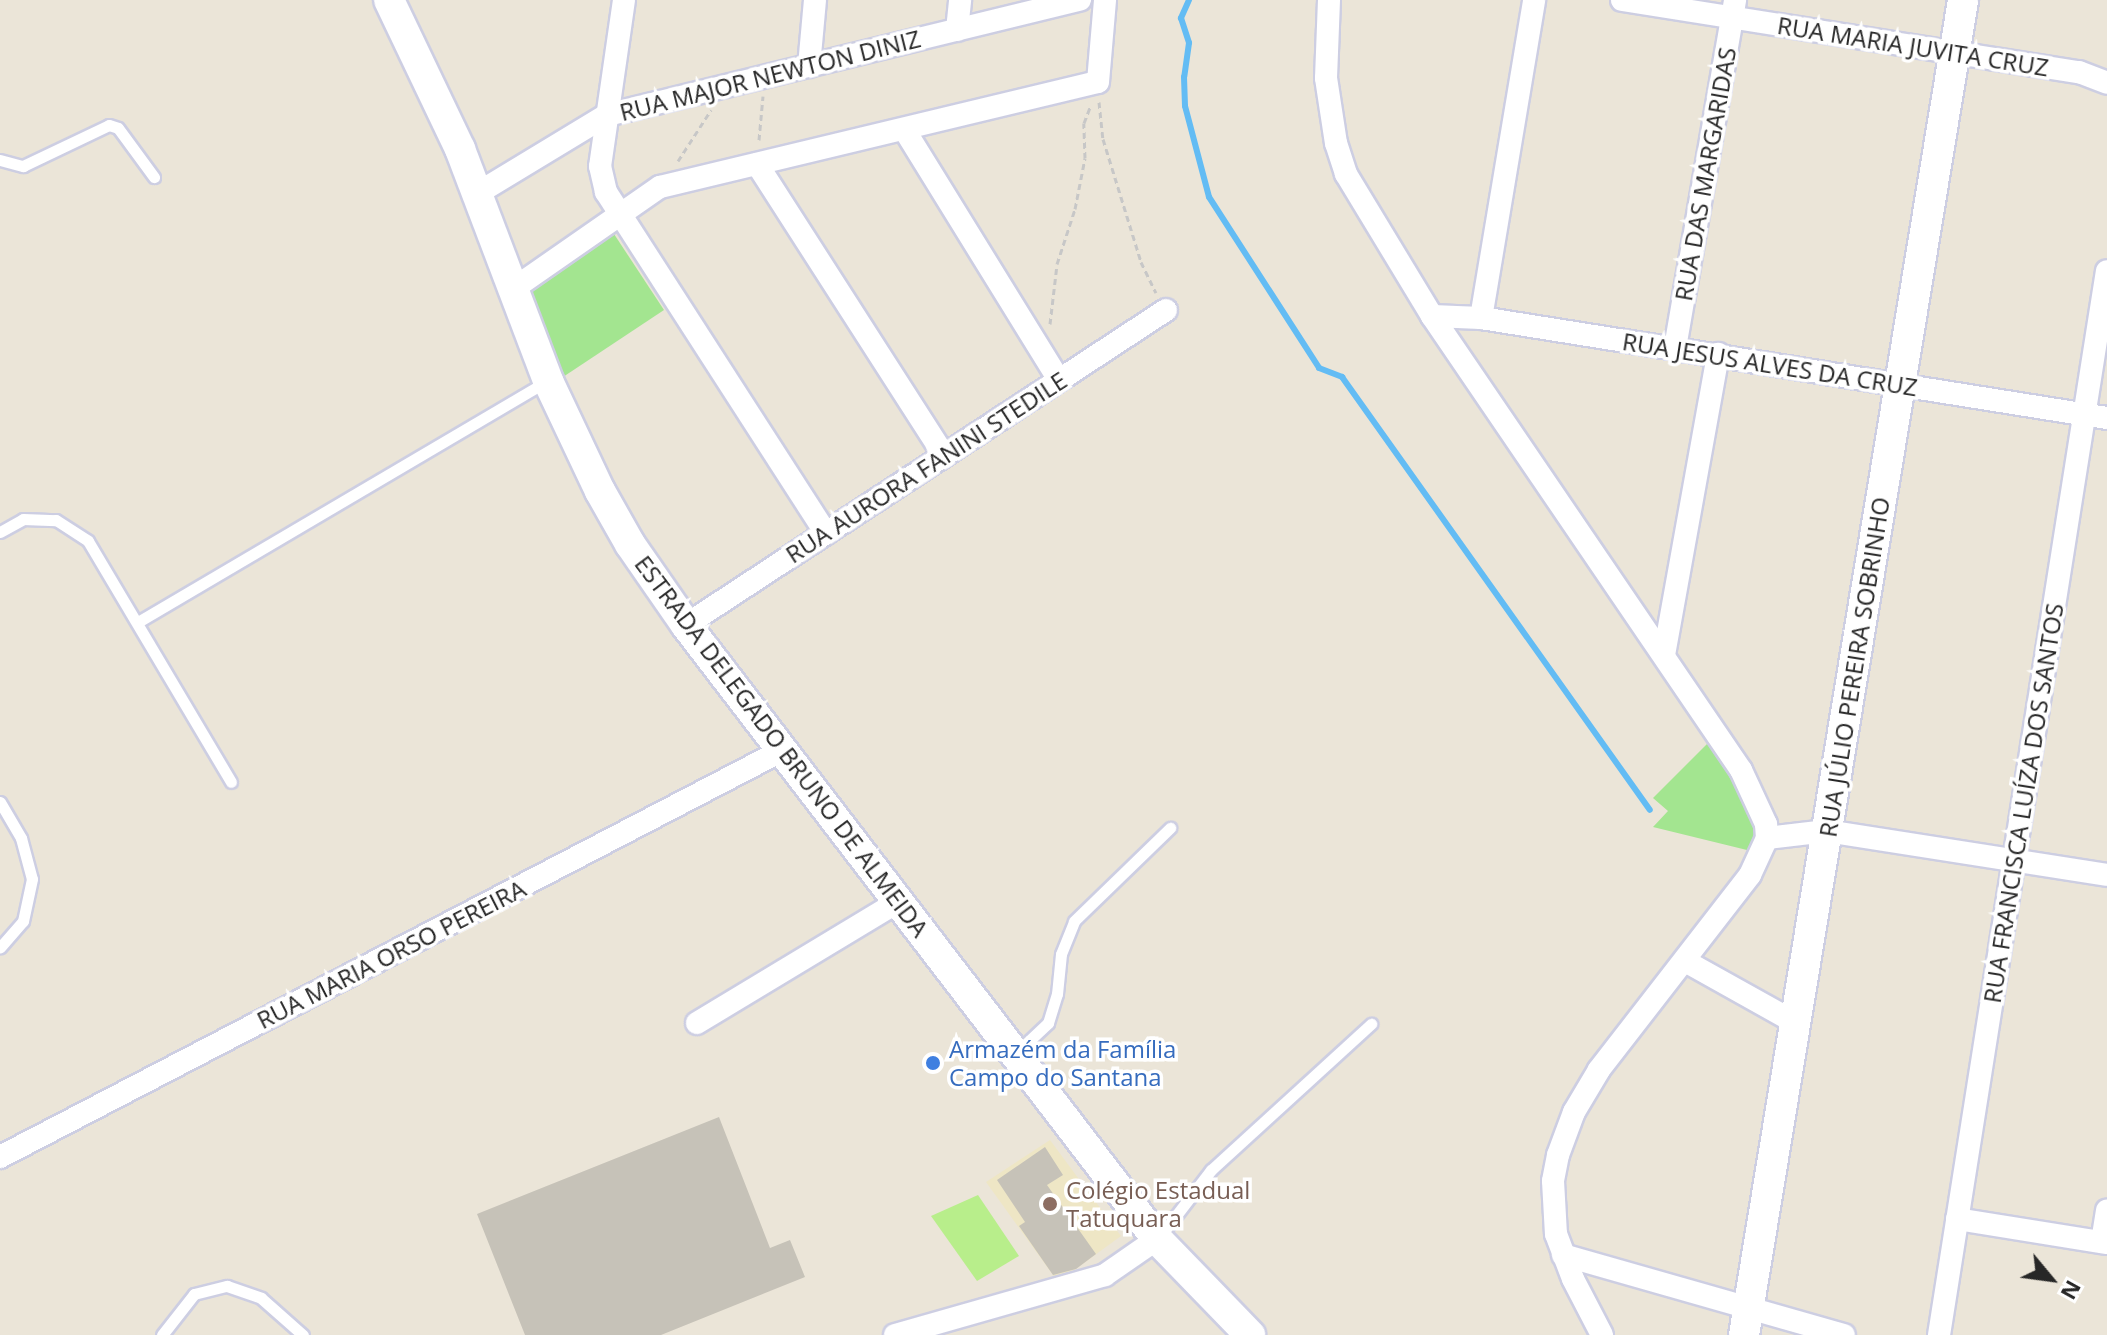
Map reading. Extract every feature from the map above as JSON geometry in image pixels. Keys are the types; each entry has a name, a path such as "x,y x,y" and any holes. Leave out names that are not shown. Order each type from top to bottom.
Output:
{"main road":[{"name":"ESTRADA DELEGADO BRUNO DE ALMEIDA","path":"389,0 443,108 548,381 600,491 630,544 686,625 1157,1239 1250,1335"},
{"name":"RUA JÚLIO PEREIRA SOBRINHO","path":"1746,1322 1963,0"}],"street":[{"path":"624,0 601,180 619,215 826,533"},
{"path":"809,66 815,0"},
{"path":"957,30 960,0"},
{"name":"RUA MAJOR NEWTON DINIZ","path":"478,193 607,115 1080,0"},
{"path":"513,289 660,187 1098,82 1105,0"},
{"path":"1329,0 1326,78 1333,129 1346,174 1432,316 1751,788 1766,824 1767,838 1750,875 1599,1070 1564,1135 1553,1195 1556,1234 1602,1335"},
{"path":"1481,318 1534,0"},
{"name":"RUA MARIA JUVITA CRUZ","path":"1622,0 1733,9 1954,53 2079,72 2107,83"},
{"name":"RUA DAS MARGARIDAS","path":"1675,348 1733,9"},
{"path":"904,129 1059,380"},
{"path":"757,164 944,455"},
{"name":"RUA FRANCISCA LUÍZA DOS SANTOS","path":"1939,1335 2107,271"},
{"name":"RUA AURORA FANINI STEDILE","path":"686,625 1166,310"},
{"name":"RUA JESUS ALVES DA CRUZ","path":"1432,316 1481,318 2107,418"},
{"path":"1664,655 1718,354"},
{"name":"RUA MARIA ORSO PEREIRA","path":"0,1157 783,750"},
{"path":"1767,838 1827,831 2107,875"},
{"path":"697,1023 899,901"},
{"path":"1685,961 1796,1023"},
{"path":"1957,1219 2104,1243 2107,1210"},
{"path":"895,1335 1105,1275 1157,1239"},
{"path":"1563,1255 1746,1322 1844,1335"}],"lane":[{"path":"0,160 23,166 109,125 118,128 154,177"},
{"path":"138,622 548,381"},
{"path":"0,532 23,519 56,520 88,541 231,782"},
{"path":"0,802 21,838 32,879 23,921 0,947"},
{"path":"1015,1054 1048,1023 1057,994 1061,954 1074,921 1170,828"},
{"path":"1157,1239 1211,1170 1371,1024"},
{"path":"162,1335 194,1294 227,1286 261,1298 303,1335"}],"path":[{"path":"757,164 765,76"},
{"path":"1098,82 1103,139 1141,262 1166,310"},
{"path":"1047,360 1057,264 1075,209 1085,158 1084,123 1098,82"},
{"path":"660,187 728,85"}],"shaded area":[{"name":"Colégio Estadual Tatuquara","path":"1050,1140 1121,1236 1058,1282 986,1182"}],"green space":[{"path":"614,234 664,310 563,377 529,292"},
{"path":"1709,742 1752,812 1755,828 1751,851 1653,827 1668,811 1653,798"},
{"path":"978,1195 1019,1256 977,1281 931,1216"}],"building":[{"path":"719,1117 770,1248 790,1240 805,1277 661,1335 525,1335 477,1214"},
{"name":"Colégio Estadual Tatuquara","path":"1045,1147 1063,1175 1047,1185 1096,1254 1076,1269 1053,1275 1019,1226 1025,1222 997,1180"}],"waterway":[{"path":"1189,0 1181,18 1189,43 1184,77 1185,106 1209,197 1319,368 1342,377 1650,810"}],"place":[{"name":"Armazém da Família Campo do Santana","path":"933,1063"},
{"name":"Colégio Estadual Tatuquara","path":"1050,1204"}]}
